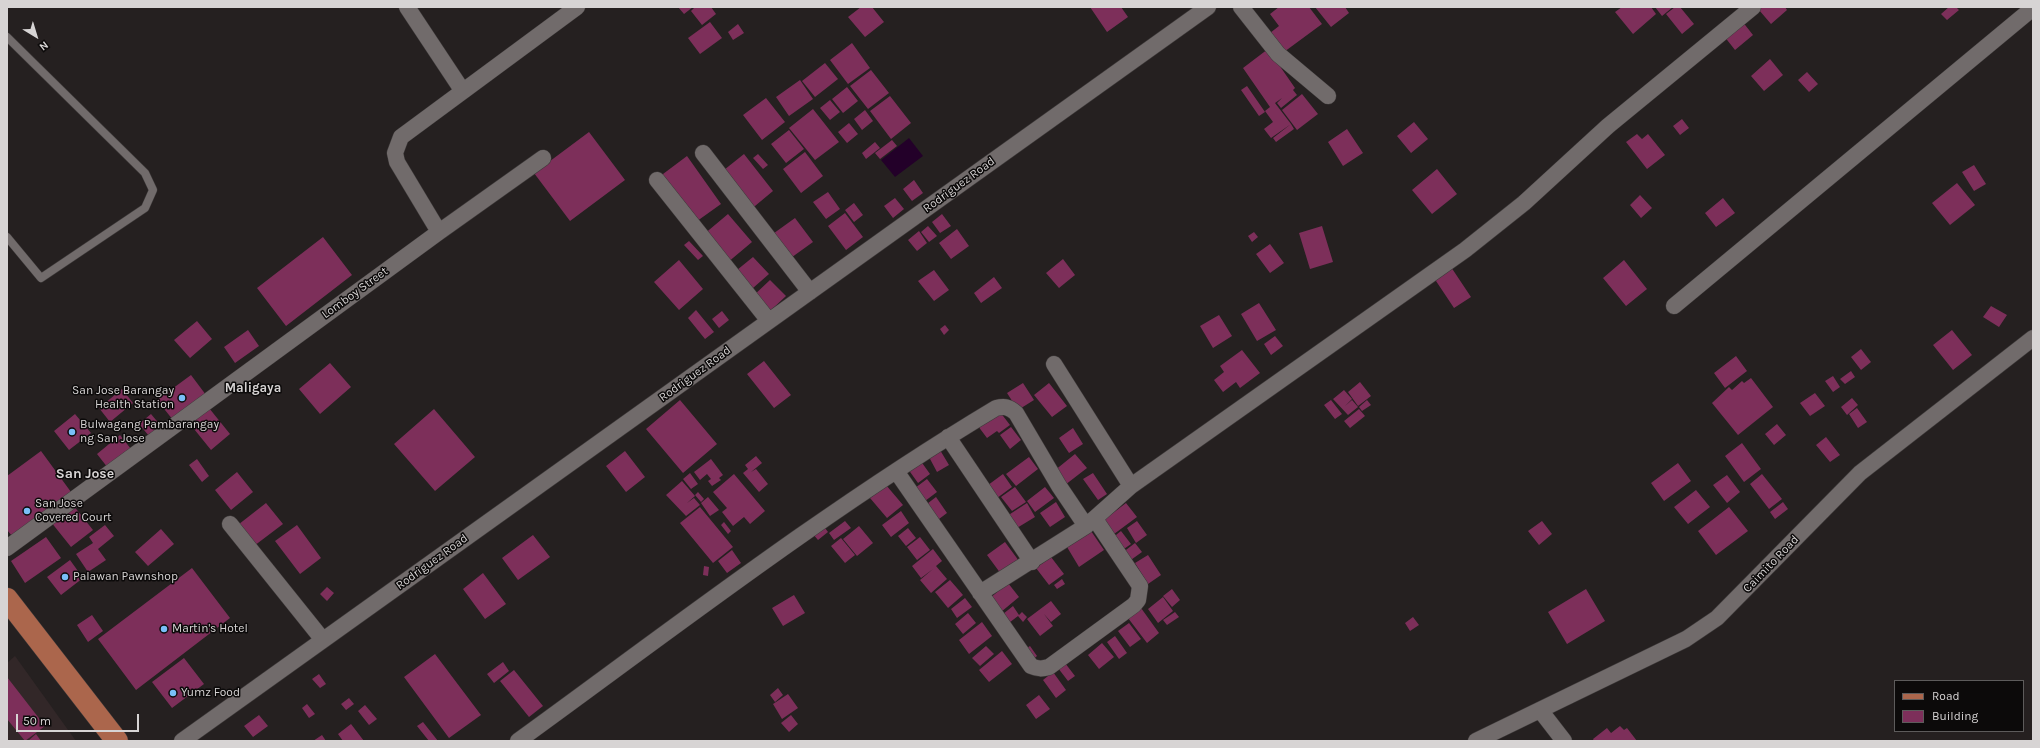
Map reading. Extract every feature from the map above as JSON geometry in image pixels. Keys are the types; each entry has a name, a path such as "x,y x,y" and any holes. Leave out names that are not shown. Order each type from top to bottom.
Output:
{"main road":[{"path":"7,599 117,741"}],"street":[{"path":"407,7 462,90"},
{"path":"439,232 397,162 395,153 402,137 462,90 577,7"},
{"name":"Rodriguez Road","path":"182,741 1208,7"},
{"path":"1241,7 1278,54 1328,96"},
{"path":"980,593 1032,562 1091,523 1131,486 1465,250 1524,203 1608,126 1753,7"},
{"path":"1674,306 2033,8"},
{"path":"703,153 810,292"},
{"name":"Lomboy Street","path":"7,548 439,232 543,158"},
{"path":"657,180 769,321"},
{"name":"Caimito Road","path":"1476,741 1686,639 1717,618 1860,473 2033,338"},
{"path":"1054,364 1131,486"},
{"path":"518,741 831,513 948,437 996,408 1004,406 1010,408 1016,413 1059,486 1091,523 1140,586 1138,600 1134,605 1049,667 1042,669 1031,666 896,471"},
{"path":"948,437 1032,562"},
{"path":"230,524 323,640"},
{"path":"1540,710 1564,741"}],"lane":[{"path":"7,37 145,172 153,190 145,208 41,278 7,237"}],"shaded area":[{"path":"909,138 923,156 895,177 881,160"},
{"path":"15,656 76,741 7,741 7,663"}],"building":[{"path":"678,7 693,7 684,14"},
{"path":"695,7 711,7 716,14 702,25 691,11"},
{"path":"861,7 872,7 884,22 865,37 848,17"},
{"path":"1090,7 1121,7 1128,17 1107,32"},
{"path":"1279,7 1309,7 1322,24 1284,52 1270,33 1279,26 1270,14"},
{"path":"1315,7 1345,7 1349,13 1331,27"},
{"path":"1622,7 1651,7 1656,14 1633,34 1615,12"},
{"path":"1655,7 1673,7 1662,16"},
{"path":"1675,7 1680,7 1694,24 1682,34 1666,14"},
{"path":"1762,7 1785,7 1787,10 1771,24 1759,10"},
{"path":"1949,7 1956,7 1959,10 1947,20 1941,14"},
{"path":"1742,21 1753,35 1735,50 1724,36"},
{"path":"710,22 722,38 700,54 688,38"},
{"path":"738,24 744,33 733,40 728,32"},
{"path":"852,43 870,68 848,84 830,60"},
{"path":"1268,49 1295,88 1293,90 1297,95 1281,108 1277,103 1282,98 1275,103 1291,124 1271,138 1264,129 1273,122 1265,111 1270,107 1243,68"},
{"path":"1770,59 1783,75 1764,91 1751,76"},
{"path":"825,63 838,79 815,97 802,81"},
{"path":"871,70 889,93 868,109 850,86"},
{"path":"1807,72 1818,84 1809,92 1798,80"},
{"path":"800,80 813,99 789,116 776,97"},
{"path":"1247,86 1265,112 1259,116 1241,90"},
{"path":"847,87 858,101 843,113 832,99"},
{"path":"1302,94 1318,114 1297,130 1282,110"},
{"path":"890,96 911,123 891,139 870,111"},
{"path":"766,98 785,122 762,140 743,115"},
{"path":"830,100 840,112 830,120 820,108"},
{"path":"813,109 839,142 815,160 789,128"},
{"path":"865,110 873,121 862,130 854,119"},
{"path":"1682,119 1689,128 1680,135 1673,126"},
{"path":"1414,122 1428,139 1411,153 1397,136"},
{"path":"849,123 858,134 847,143 838,132"},
{"path":"1291,124 1294,129 1276,142 1273,138"},
{"path":"1347,129 1363,153 1343,166 1328,142"},
{"path":"789,130 804,149 786,163 771,144"},
{"path":"589,132 625,180 570,221 534,173"},
{"path":"1637,134 1642,139 1648,134 1665,155 1647,169 1626,142"},
{"path":"892,140 897,146 880,159 875,153"},
{"path":"875,142 880,148 866,159 862,153"},
{"path":"805,152 823,176 801,193 783,169"},
{"path":"744,154 773,191 749,211 719,174"},
{"path":"758,154 768,165 763,169 753,158"},
{"path":"687,156 721,204 693,224 659,177"},
{"path":"1974,165 1986,184 1974,191 1962,172"},
{"path":"1437,169 1457,194 1432,214 1412,190"},
{"path":"914,180 923,193 912,201 903,189"},
{"path":"1957,183 1975,205 1950,225 1932,203"},
{"path":"828,192 840,209 826,219 813,202"},
{"path":"1640,195 1652,208 1641,218 1630,205"},
{"path":"895,198 904,209 893,218 884,206"},
{"path":"1723,198 1735,213 1716,227 1705,213"},
{"path":"854,203 863,215 854,222 845,210"},
{"path":"845,213 863,237 846,250 828,226"},
{"path":"728,214 752,242 727,263 703,235"},
{"path":"942,214 951,226 940,233 932,222"},
{"path":"795,218 813,242 788,260 770,236"},
{"path":"928,226 937,236 929,242 921,232"},
{"path":"1322,226 1333,262 1310,269 1299,233"},
{"path":"957,229 969,246 951,259 939,243"},
{"path":"919,231 927,243 917,251 908,240"},
{"path":"1254,232 1258,237 1252,242 1248,236"},
{"path":"323,237 352,275 286,326 257,288"},
{"path":"689,241 703,256 698,260 684,245"},
{"path":"1270,244 1284,263 1270,273 1256,254"},
{"path":"753,257 769,274 753,288 737,270"},
{"path":"1063,259 1075,275 1059,288 1046,273"},
{"path":"679,260 703,289 679,310 654,282"},
{"path":"1624,260 1647,289 1626,306 1603,278"},
{"path":"1449,264 1471,297 1454,308 1432,275"},
{"path":"934,270 949,290 934,301 918,281"},
{"path":"994,277 1002,288 981,303 974,293"},
{"path":"770,280 786,296 768,313 752,297"},
{"path":"1259,303 1276,330 1257,341 1241,314"},
{"path":"1991,306 2007,315 1999,327 1983,317"},
{"path":"696,310 714,332 705,339 688,318"},
{"path":"722,311 729,320 719,328 712,319"},
{"path":"1219,315 1232,336 1213,348 1200,326"},
{"path":"197,321 212,339 190,358 174,340"},
{"path":"945,325 949,330 944,335 940,329"},
{"path":"248,330 259,346 235,363 224,347"},
{"path":"1952,330 1972,355 1953,370 1933,345"},
{"path":"1275,336 1283,346 1271,355 1264,344"},
{"path":"1861,349 1871,362 1861,370 1851,357"},
{"path":"1242,350 1260,373 1240,388 1236,382 1223,392 1214,380 1224,372 1220,366"},
{"path":"1736,356 1747,371 1725,388 1714,373"},
{"path":"764,361 791,395 774,408 747,374"},
{"path":"330,363 351,387 320,414 299,389"},
{"path":"1851,371 1855,377 1845,384 1840,379"},
{"name":"San Jose Barangay Health Station","path":"191,375 206,395 173,420 157,400"},
{"path":"1833,376 1840,387 1833,392 1825,381"},
{"path":"1751,378 1773,407 1738,435 1712,403 1729,387 1732,390 1742,381 1744,383"},
{"path":"1360,382 1371,396 1358,406 1348,392"},
{"path":"1023,383 1034,400 1018,410 1007,393"},
{"path":"1049,383 1067,406 1052,417 1034,395"},
{"path":"122,389 133,403 110,422 99,408"},
{"path":"1344,390 1352,399 1345,406 1352,400 1358,407 1348,415 1333,399"},
{"path":"1815,393 1825,406 1810,416 1800,403"},
{"path":"1852,398 1858,405 1847,415 1841,407"},
{"path":"680,400 717,444 683,473 646,429"},
{"path":"1331,400 1342,414 1335,419 1324,405"},
{"path":"1367,400 1371,405 1362,411 1359,407"},
{"path":"209,408 230,434 211,450 190,424"},
{"path":"1857,408 1867,422 1858,428 1849,414"},
{"path":"434,409 475,457 435,491 394,444"},
{"path":"1359,409 1365,416 1350,428 1344,421"},
{"path":"1000,412 1010,425 999,433 997,431 987,438 978,426"},
{"name":"Bulwagang Pambarangay ng San Jose","path":"75,414 91,433 69,450 54,431"},
{"path":"151,414 161,426 149,436 139,424"},
{"path":"1777,424 1786,435 1774,445 1765,434"},
{"path":"1011,427 1021,440 1010,449 1000,435"},
{"path":"1073,428 1083,444 1069,453 1059,438"},
{"path":"120,435 131,449 108,468 97,454"},
{"path":"1826,437 1840,455 1830,462 1816,445"},
{"path":"1742,443 1761,469 1744,482 1725,456"},
{"path":"940,450 949,465 937,472 929,457"},
{"name":"San Jose Covered Court","path":"41,451 71,492 12,536 7,530 7,476"},
{"path":"625,451 645,477 626,492 606,466"},
{"path":"1075,454 1087,468 1065,485 1054,471"},
{"path":"756,456 762,463 751,472 756,469 768,484 759,492 743,473 748,469 745,465"},
{"path":"1029,457 1038,469 1016,486 1006,474"},
{"path":"197,459 209,476 202,482 189,465"},
{"path":"711,459 723,475 719,478 721,480 712,486 708,481 711,479 707,474 700,480 694,472"},
{"path":"920,460 930,474 918,483 908,469"},
{"path":"1678,463 1691,481 1664,501 1651,483"},
{"path":"237,472 253,492 231,510 215,490"},
{"path":"690,473 698,484 691,489 683,479"},
{"path":"1093,473 1107,494 1098,500 1083,479"},
{"path":"734,474 765,511 750,524 744,517 733,526 722,512 727,508 713,492"},
{"path":"1003,474 1012,487 993,501 984,488"},
{"path":"1762,474 1782,499 1769,509 1750,484"},
{"path":"1727,475 1740,492 1727,503 1713,485"},
{"path":"927,479 937,492 925,501 915,488"},
{"path":"682,481 695,496 687,503 694,498 700,505 686,516 666,495"},
{"path":"886,485 903,505 887,518 870,498"},
{"path":"1015,487 1026,502 1012,511 1001,497"},
{"path":"1045,487 1054,498 1035,512 1027,501"},
{"path":"1696,490 1710,507 1688,524 1674,507"},
{"path":"698,492 704,499 701,502 695,495"},
{"path":"708,497 719,510 710,516 701,503"},
{"path":"936,497 947,513 935,522 923,507"},
{"path":"1056,502 1065,517 1050,527 1040,513"},
{"path":"1783,502 1788,509 1775,519 1770,512"},
{"path":"266,503 283,524 250,549 234,528"},
{"path":"1027,503 1035,517 1012,531 1004,518"},
{"path":"1126,503 1137,517 1110,537 1100,523"},
{"path":"73,505 93,530 71,547 51,522"},
{"path":"700,507 733,547 713,563 680,523"},
{"path":"1729,507 1748,531 1716,555 1698,531"},
{"path":"901,511 909,523 891,537 882,525"},
{"path":"845,521 851,528 834,540 829,533"},
{"path":"1137,521 1147,535 1136,543 1127,528"},
{"path":"1542,521 1552,534 1539,545 1528,531"},
{"path":"724,522 731,531 728,534 721,525"},
{"path":"822,524 828,532 818,540 812,533"},
{"path":"105,525 114,536 98,549 106,560 88,572 76,554 93,543 89,537"},
{"path":"297,525 321,558 300,574 275,541"},
{"path":"859,526 873,543 857,556 843,539"},
{"path":"908,528 916,538 906,546 898,536"},
{"path":"161,529 174,544 148,566 135,552"},
{"path":"1091,531 1104,550 1079,567 1067,547"},
{"path":"1121,531 1131,544 1121,551 1111,539"},
{"path":"533,535 550,557 518,580 502,558"},
{"path":"46,537 61,558 25,583 11,561"},
{"path":"920,537 930,550 917,560 907,547"},
{"path":"841,538 855,555 845,563 831,546"},
{"path":"1005,542 1019,561 1001,574 987,555"},
{"path":"1135,543 1142,552 1128,562 1122,553"},
{"path":"933,549 942,561 936,566 947,579 931,593 920,580 933,569 921,578 912,566"},
{"path":"732,550 741,563 727,573 718,561"},
{"path":"1148,555 1161,575 1148,584 1135,563"},
{"path":"1051,557 1064,574 1049,585 1036,568"},
{"name":"Palawan Pawnshop","path":"70,560 83,578 61,595 47,577"},
{"path":"704,566 709,567 708,576 703,575"},
{"name":"Martin's Hotel","path":"192,568 230,618 136,690 98,639"},
{"path":"483,573 506,604 485,619 463,589"},
{"path":"1062,579 1065,584 1057,589 1054,585"},
{"path":"950,580 963,595 948,608 935,592"},
{"path":"1008,583 1019,597 1001,612 990,598"},
{"path":"327,587 334,593 327,601 320,594"},
{"path":"1172,589 1180,600 1172,607 1163,596"},
{"path":"1586,589 1605,621 1567,644 1548,612"},
{"path":"794,595 805,613 783,626 772,608"},
{"path":"1163,597 1173,611 1158,623 1148,609"},
{"path":"965,598 972,607 957,618 951,609"},
{"path":"1051,601 1061,614 1051,622 1044,614 1053,626 1040,636 1027,619"},
{"path":"1013,606 1019,615 1022,612 1027,617 1023,622 1018,616 1005,626 998,618"},
{"path":"1141,608 1159,633 1147,643 1128,618"},
{"path":"1175,612 1179,617 1167,625 1163,620"},
{"path":"968,613 976,623 963,634 955,624"},
{"path":"92,615 103,631 88,642 77,625"},
{"path":"1413,617 1419,625 1410,631 1405,623"},
{"path":"982,622 992,636 969,654 959,640"},
{"path":"1129,623 1141,639 1130,647 1118,631"},
{"path":"1115,636 1127,653 1119,659 1107,642"},
{"path":"1102,643 1114,657 1099,669 1088,655"},
{"path":"986,646 994,654 980,666 972,658"},
{"path":"1030,646 1037,656 1031,661 1024,650"},
{"path":"1002,651 1012,664 989,682 979,670"},
{"path":"435,654 481,715 449,738 404,677"},
{"path":"184,658 204,684 172,708 152,682"},
{"path":"503,662 509,671 494,683 487,674"},
{"path":"1065,663 1075,676 1068,681 1058,668"},
{"path":"514,670 543,706 529,717 500,681"},
{"path":"1053,672 1066,690 1056,698 1043,680"},
{"path":"319,674 326,684 320,688 312,679"},
{"path":"7,677 45,726 25,741 7,719"},
{"path":"778,688 783,695 775,702 770,695"},
{"path":"788,694 798,708 782,719 773,704"},
{"path":"1039,695 1050,709 1036,719 1026,705"},
{"path":"349,698 354,704 346,710 341,704"},
{"path":"307,704 315,714 309,718 302,708"},
{"path":"365,705 377,719 369,725 358,711"},
{"path":"259,715 268,726 253,737 244,726"},
{"path":"791,715 798,724 789,732 781,723"},
{"path":"423,722 438,741 429,741 417,726"},
{"path":"351,724 364,741 343,741 338,734"},
{"path":"1620,726 1624,730 1627,728 1637,741 1594,741 1593,739 1607,728 1611,733"},
{"path":"36,734 41,741 28,741"},
{"path":"322,735 326,741 313,741"}],"place":[{"name":"San Jose Barangay Health Station","path":"182,398"},
{"name":"Bulwagang Pambarangay ng San Jose","path":"72,432"},
{"name":"San Jose Covered Court","path":"27,511"},
{"name":"Palawan Pawnshop","path":"65,577"},
{"name":"Martin's Hotel","path":"164,629"},
{"name":"Yumz Food","path":"173,693"}],"district":[{"name":"Maligaya","path":"253,388"},
{"name":"San Jose","path":"85,474"}]}
